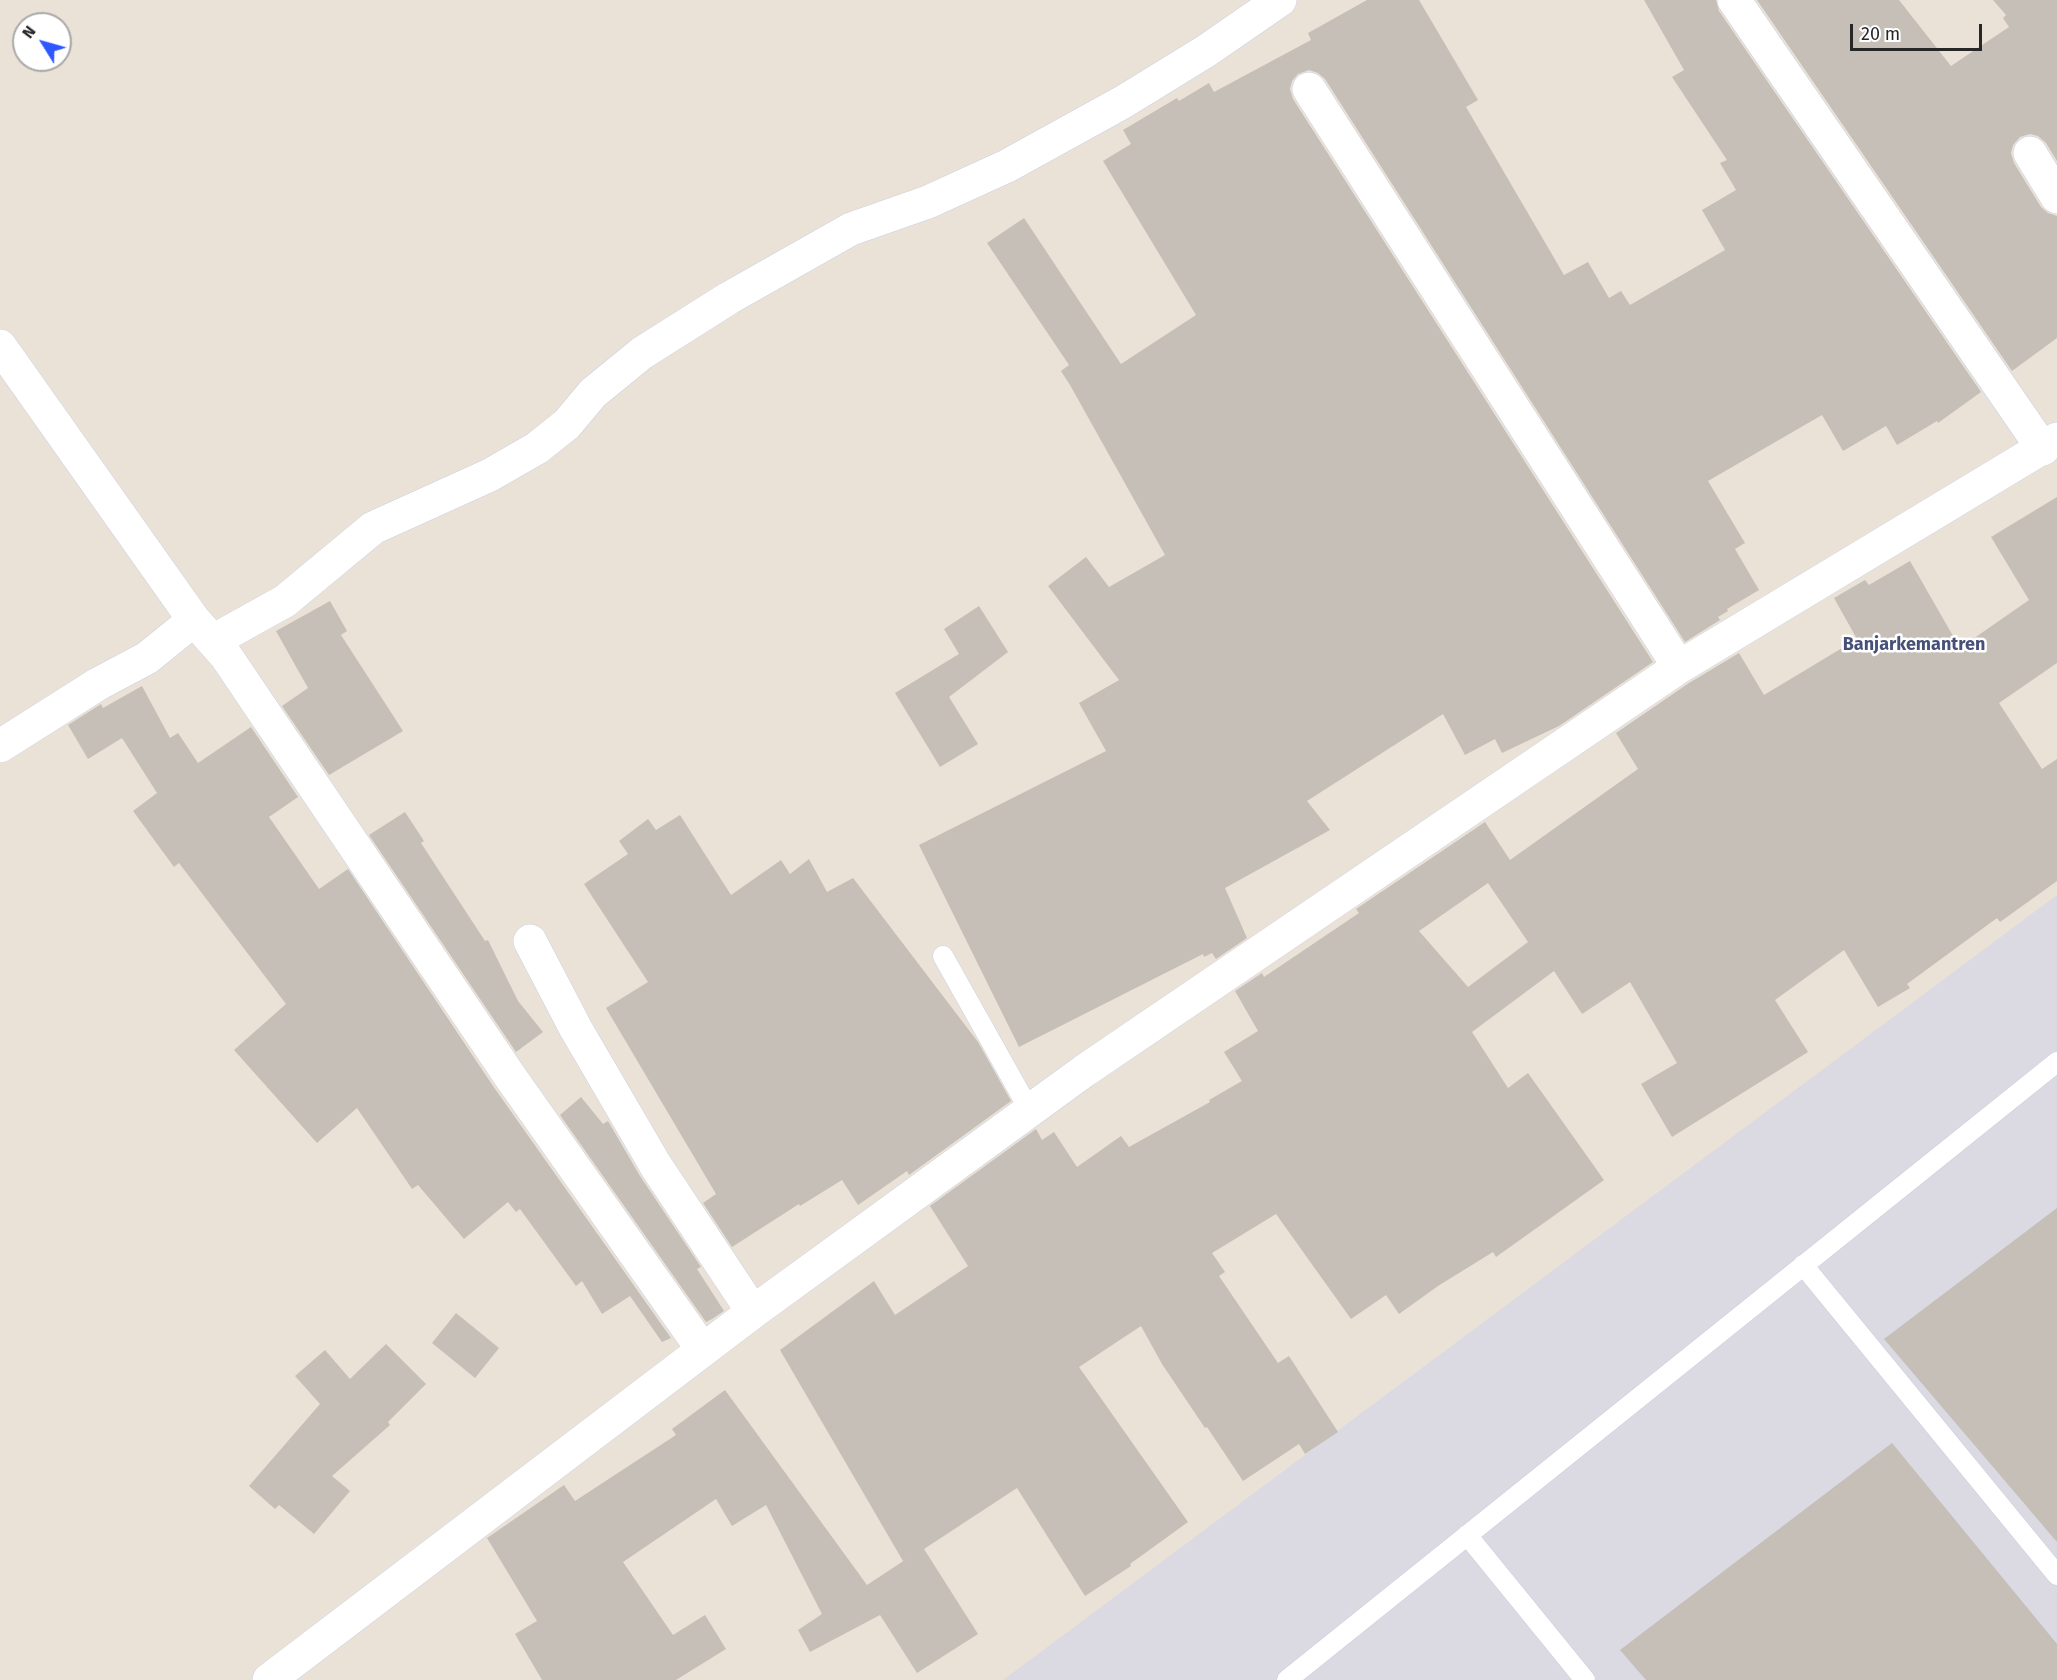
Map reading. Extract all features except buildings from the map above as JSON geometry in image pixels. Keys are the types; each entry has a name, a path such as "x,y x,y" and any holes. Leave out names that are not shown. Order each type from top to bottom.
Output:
{"street":[{"path":"0,746 98,684 147,658 204,630 285,601 373,528 490,475 537,448 567,424 593,393 642,353 729,298 851,229 928,202 1026,156 1123,102 1206,51 1280,0"},
{"path":"269,1680 753,1312 1084,1071 1679,667 2050,444 1734,0"},
{"path":"1309,89 1679,667"},
{"path":"2030,153 2057,197"},
{"path":"0,346 204,630 509,1075 704,1350"},
{"path":"531,941 576,1029 656,1166 753,1312"}],"lane":[{"path":"943,956 1030,1111"},
{"path":"1287,1680 2057,1062"},
{"path":"1803,1265 2057,1575"},
{"path":"1467,1535 1585,1680"}],"shaded area":[{"path":"2057,895 2057,1680 1003,1680"}],"district":[{"name":"Banjarkemantren","path":"1914,645"}]}
